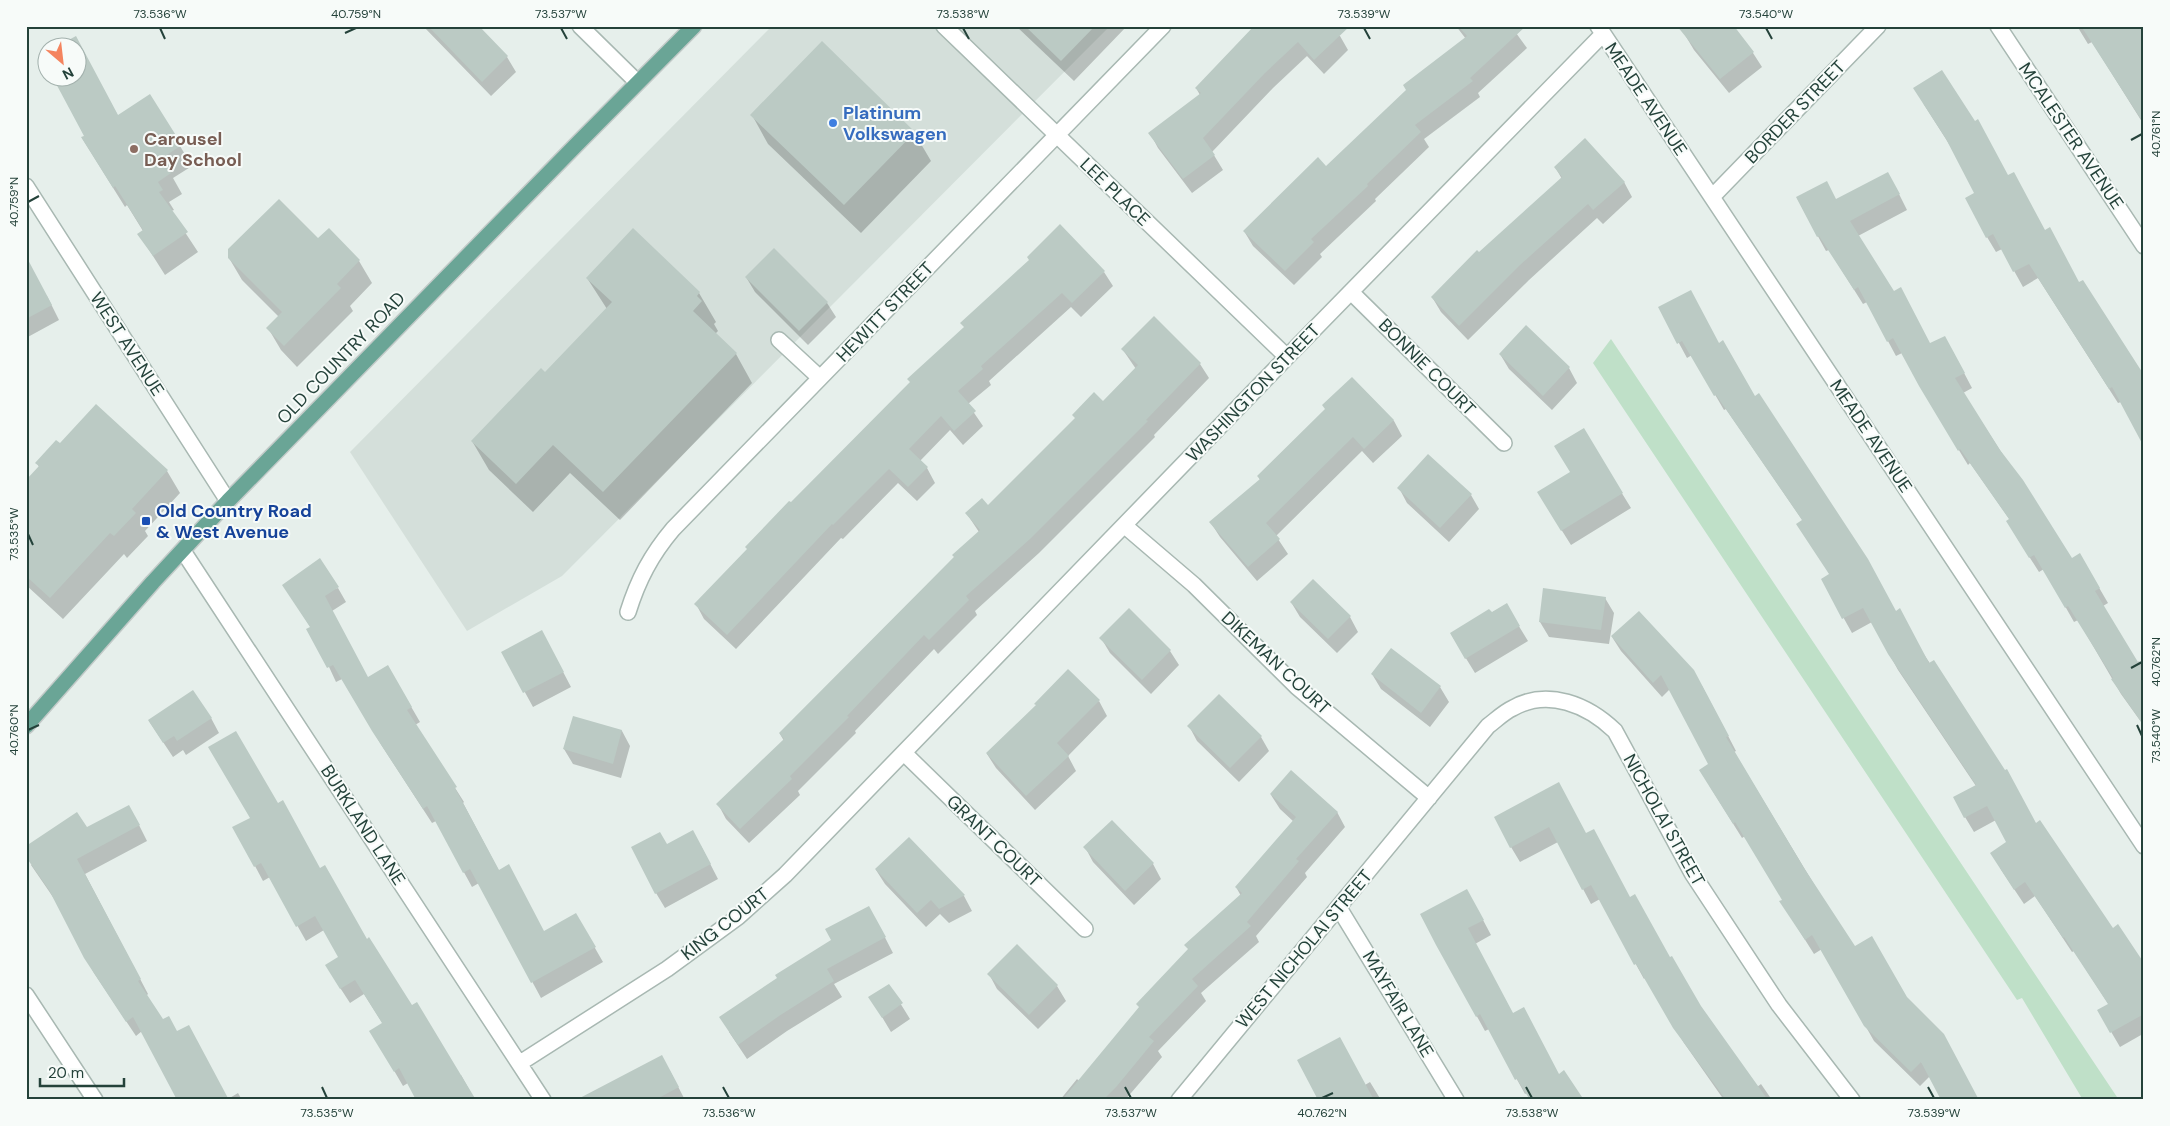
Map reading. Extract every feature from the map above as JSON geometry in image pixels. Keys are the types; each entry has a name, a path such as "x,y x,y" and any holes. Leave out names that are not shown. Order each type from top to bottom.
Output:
{"main road":[{"name":"OLD COUNTRY ROAD","path":"26,726 228,501 694,26"}],"street":[{"path":"580,26 637,82"},
{"name":"LEE PLACE","path":"944,26 1287,357"},
{"name":"HEWITT STREET","path":"628,612 636,585 647,563 660,544 1163,26"},
{"name":"BORDER STREET","path":"1712,197 1878,26"},
{"name":"MCALESTER AVENUE","path":"1998,26 2144,246"},
{"name":"MEADE AVENUE","path":"1600,30 2144,846"},
{"name":"WASHINGTON STREET","path":"904,753 1351,292 1600,30"},
{"name":"WEST AVENUE","path":"26,186 228,501"},
{"name":"BONNIE COURT","path":"1351,292 1504,443"},
{"path":"779,340 820,378"},
{"name":"DIKEMAN COURT","path":"1124,526 1194,585 1297,688 1429,798"},
{"name":"BURKLAND LANE","path":"183,551 544,1100"},
{"name":"NICHOLAI STREET","path":"1429,798 1488,726 1513,707 1530,702 1556,699 1583,706 1603,719 1614,730 1692,873 1779,1004 1852,1100"},
{"name":"GRANT COURT","path":"904,753 1085,929"},
{"name":"KING COURT","path":"520,1063 667,969 738,918 785,875 904,753"},
{"name":"WEST NICHOLAI STREET","path":"1179,1100 1429,798"},
{"name":"MAYFAIR LANE","path":"1339,908 1456,1100"},
{"path":"26,995 95,1100"}],"shaded area":[{"path":"772,26 1110,26 562,576 467,631 350,452"}],"green space":[{"path":"1611,339 2119,1100 2083,1100 2022,998 2017,1000 1593,363"}],"building":[{"path":"428,26 479,26 508,56 482,82"},
{"path":"1025,26 1095,26 1061,61"},
{"path":"1254,26 1350,26 1314,60 1298,42 1265,73 1203,138 1215,155 1183,179 1148,133 1201,93 1195,88"},
{"path":"1458,26 1526,26 1470,78 1473,81 1415,125 1421,132 1367,184 1368,186 1311,239 1314,242 1285,271 1243,231 1318,157 1326,166 1406,90 1403,85 1467,36"},
{"path":"1677,26 1734,26 1754,52 1720,79"},
{"path":"2081,26 2139,26 2144,34 2144,124"},
{"name":"Platinum Volkswagen","path":"822,41 915,132 844,205 750,115"},
{"name":"Carousel Day School","path":"88,59 118,115 150,94 182,145 162,158 171,173 158,182 163,190 159,192 188,232 153,256 137,234 143,230 115,186 113,188 81,137 84,136 58,88 88,88"},
{"path":"1942,70 1975,121 1978,119 2008,175 2014,172 2045,230 2050,227 2079,282 2083,280 2144,375 2144,447 2112,387 2109,389 2029,264 2013,272 1993,234 1986,238 1965,198 1974,193 1946,139 1913,88"},
{"path":"1585,138 1625,182 1593,210 1588,204 1520,265 1459,326 1431,297 1477,250 1479,252 1562,177 1554,167"},
{"path":"1888,172 1900,194 1850,221 1894,291 1901,287 1930,343 1945,336 1965,373 1955,378 2000,450 2023,480 2072,558 2080,553 2100,588 2095,591 2144,672 2144,726 2111,679 2113,678 2068,606 2065,608 2034,555 2029,558 2006,521 2009,519 1960,449 1958,451 1893,338 1887,342 1858,287 1854,290 1819,236 1817,237 1796,197 1827,181 1836,199"},
{"path":"279,199 318,238 329,228 360,260 337,284 341,288 284,346 266,328 282,312 228,258 228,249"},
{"path":"1060,224 1105,271 1072,303 1062,293 981,366 983,369 958,391 976,411 954,431 941,416 909,449 928,467 908,487 889,469 832,524 727,635 694,604 747,549 745,547 789,501 791,502 910,382 907,379 964,327 960,323 1029,260 1027,257"},
{"path":"633,228 700,292 697,296 702,301 693,311 737,353 603,492 553,445 516,484 471,441 541,368 545,372 612,302 586,278"},
{"path":"774,248 828,302 799,331 745,277"},
{"path":"26,256 52,305 26,319"},
{"path":"1691,290 1719,343 1723,340 1755,396 1759,393 1868,559 1896,611 1900,608 1929,663 1934,660 2005,770 2007,769 2036,823 2040,820 2113,928 2118,924 2144,963 2144,1014 2110,1033 2097,1010 2108,1004 2064,937 2025,882 2014,890 1990,853 2006,842 1987,806 1964,818 1953,797 1976,785 1888,654 1863,608 1842,619 1821,579 1829,574 1796,524 1802,520 1716,395 1714,396 1682,341 1677,344 1658,307"},
{"path":"1154,316 1201,363 1146,420 1148,421 1030,539 966,596 969,600 929,640 924,635 847,716 849,717 790,776 792,779 740,829 716,804 784,739 779,733 954,557 952,555 980,530 965,513 982,498 988,505 1075,418 1072,415 1094,392 1103,401 1138,365 1121,349"},
{"path":"1526,325 1570,367 1543,396 1499,354"},
{"path":"1352,377 1394,420 1364,449 1353,437 1266,523 1280,539 1248,567 1209,522 1260,479 1257,476 1325,409 1322,405"},
{"path":"96,404 168,470 132,509 136,513 114,536 110,533 50,598 26,576 26,480 39,466 35,463 56,440 60,443"},
{"path":"1584,428 1623,493 1561,531 1537,492 1570,472 1554,446"},
{"path":"1428,454 1472,494 1440,528 1397,488"},
{"path":"320,558 339,587 325,596 368,677 388,665 412,707 407,710 457,787 455,788 499,870 509,864 544,931 576,913 596,947 531,983 470,869 463,873 427,806 423,809 372,731 333,665 327,668 306,629 310,627 282,585"},
{"path":"1313,579 1351,616 1328,639 1290,602"},
{"path":"1543,588 1606,597 1601,630 1539,622"},
{"path":"1507,603 1520,626 1465,659 1450,633 1489,609 1492,612"},
{"path":"1129,608 1171,650 1142,680 1099,638"},
{"path":"1639,611 1694,670 1729,736 1726,737 1804,868 1855,946 1872,936 1907,997 1944,1034 1979,1100 1941,1100 1921,1062 1911,1072 1864,1026 1812,935 1805,940 1779,901 1782,900 1735,822 1733,824 1699,770 1708,764 1661,675 1653,683 1611,636"},
{"path":"542,630 564,672 523,693 501,652"},
{"path":"1391,648 1441,686 1421,713 1371,674"},
{"path":"1068,669 1100,700 1057,743 1069,756 1026,796 986,753 1036,705 1034,704"},
{"path":"193,690 212,718 177,741 174,736 163,743 148,720"},
{"path":"1219,694 1262,736 1230,768 1187,726"},
{"path":"573,716 622,730 613,764 563,749"},
{"path":"236,731 278,803 283,800 320,868 325,865 367,939 369,937 412,1005 417,1002 476,1100 416,1100 399,1068 394,1072 369,1031 382,1023 355,980 340,989 325,965 338,957 315,916 296,927 261,863 254,867 232,827 250,818 208,747"},
{"path":"1291,770 1338,812 1296,859 1299,861 1247,922 1251,926 1192,979 1198,986 1149,1037 1154,1041 1117,1086 1103,1100 1062,1100 1139,1007 1136,1004 1188,949 1184,945 1242,893 1235,887 1296,817 1270,794"},
{"path":"1559,782 1586,833 1594,829 1630,897 1635,894 1670,957 1672,956 1701,1006 1768,1100 1726,1100 1673,1028 1636,964 1634,965 1591,885 1582,890 1549,827 1510,848 1494,817"},
{"path":"129,805 140,825 77,859 141,979 138,981 163,1019 169,1016 177,1031 189,1025 229,1100 177,1100 133,1017 126,1022 84,958 49,890 26,857 26,846 77,812 87,827"},
{"path":"1112,820 1154,863 1125,891 1083,847"},
{"path":"693,830 711,864 655,894 631,847 660,832 667,844"},
{"path":"909,837 965,895 939,909 931,900 917,913 875,869"},
{"path":"1467,889 1484,920 1468,928 1513,1013 1524,1007 1559,1074 1564,1070 1584,1100 1530,1100 1517,1079 1515,1080 1480,1014 1476,1017 1436,945 1420,914"},
{"path":"869,906 886,937 827,969 834,981 738,1045 719,1017 777,978 775,975 831,940 825,929"},
{"path":"1017,944 1058,985 1029,1015 987,974"},
{"path":"889,984 903,1003 882,1018 868,997"},
{"path":"1340,1037 1374,1100 1318,1100 1297,1060"},
{"path":"662,1055 679,1087 655,1100 576,1100"}],"place":[{"name":"Platinum Volkswagen","path":"833,123"},
{"name":"Carousel Day School","path":"134,149"},
{"name":"Old Country Road & West Avenue","path":"146,521"}]}
